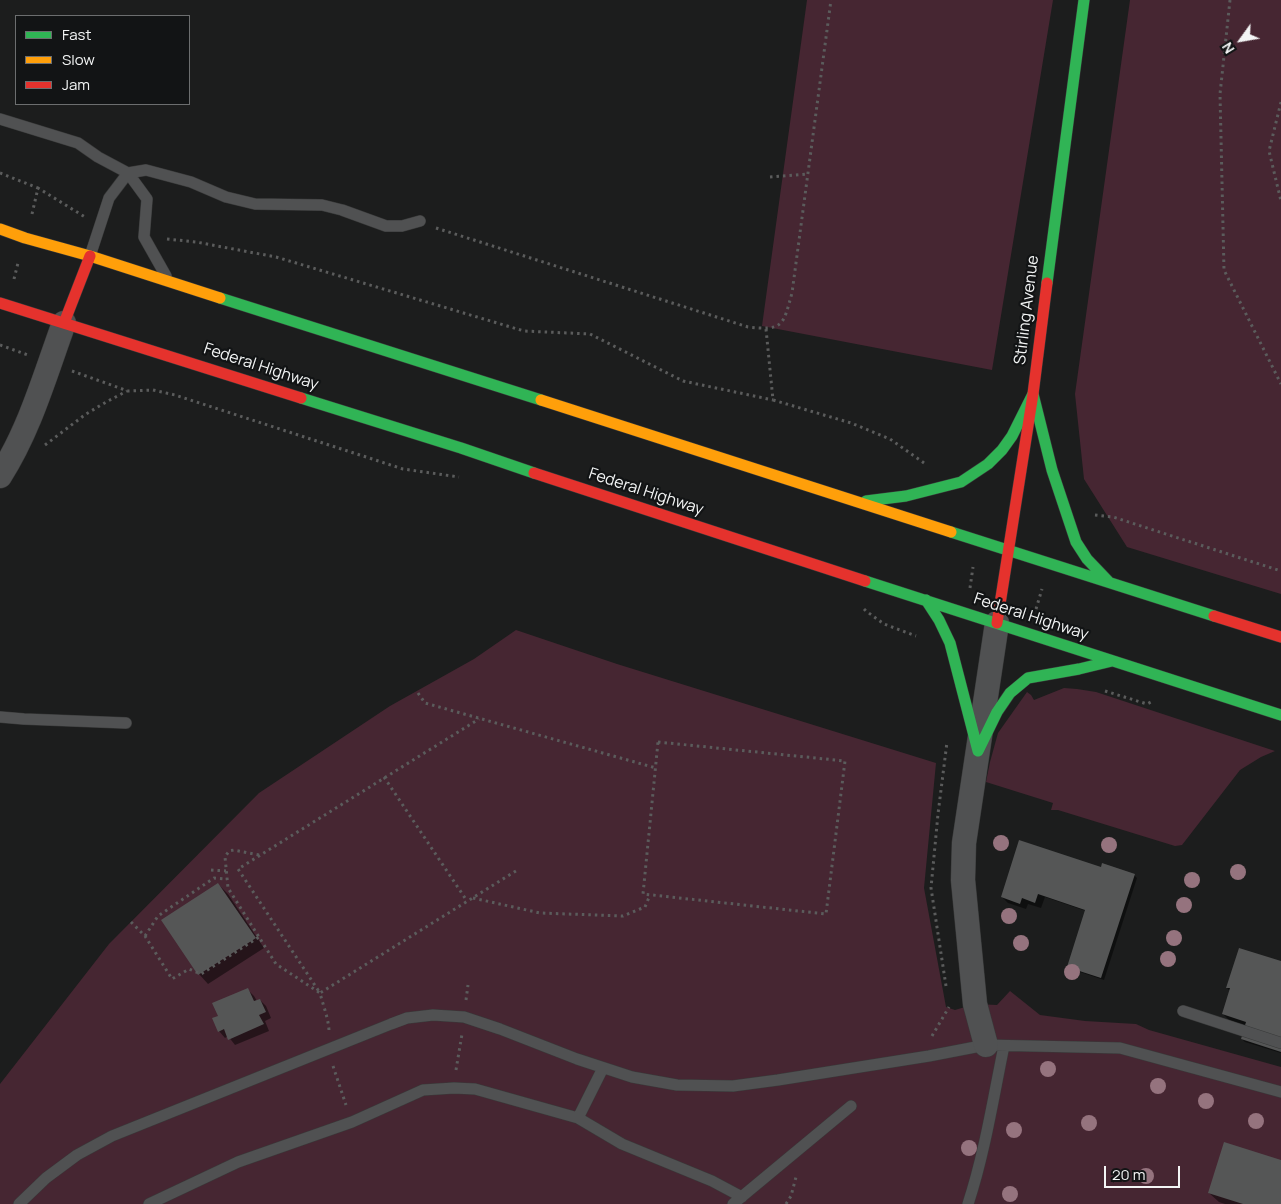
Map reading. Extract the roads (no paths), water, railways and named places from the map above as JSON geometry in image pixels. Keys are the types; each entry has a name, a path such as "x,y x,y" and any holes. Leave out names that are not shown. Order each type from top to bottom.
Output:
{"main road":[{"name":"Stirling Avenue","path":"997,623 1033,394 1084,0"},
{"path":"0,229 90,256 1281,637"},
{"path":"64,323 90,256"},
{"name":"Federal Highway","path":"0,303 433,439 1281,715"},
{"path":"858,502 906,496 961,482 988,464 1002,450 1012,436 1033,394"},
{"path":"1033,394 1052,470 1076,542 1087,559 1109,582"},
{"path":"926,600 939,620 950,643 978,751"},
{"path":"978,751 997,712 1010,693 1028,678 1114,661"}],"street":[{"path":"0,476 29,420 64,323"},
{"path":"995,1045 975,1004 963,880 964,843 997,623"}],"lane":[{"path":"0,119 78,143 98,157 128,173 147,199 144,237 170,282"},
{"path":"90,256 109,198 128,173 146,170 191,182 226,197 255,204 322,205 386,226 402,226 420,221"},
{"path":"0,717 126,723"},
{"path":"1183,1012 1281,1043"},
{"path":"19,1204 46,1178 77,1155 112,1136 407,1018 433,1015 464,1017 602,1068 632,1077 677,1085 732,1086 995,1045 1120,1048 1281,1092"},
{"path":"968,1204 976,1180 988,1128 992,1104 995,1045"},
{"path":"578,1118 602,1068"},
{"path":"148,1204 238,1162 352,1122 424,1090 454,1088 476,1090 578,1118 622,1144 712,1181 737,1200 851,1106"}]}
